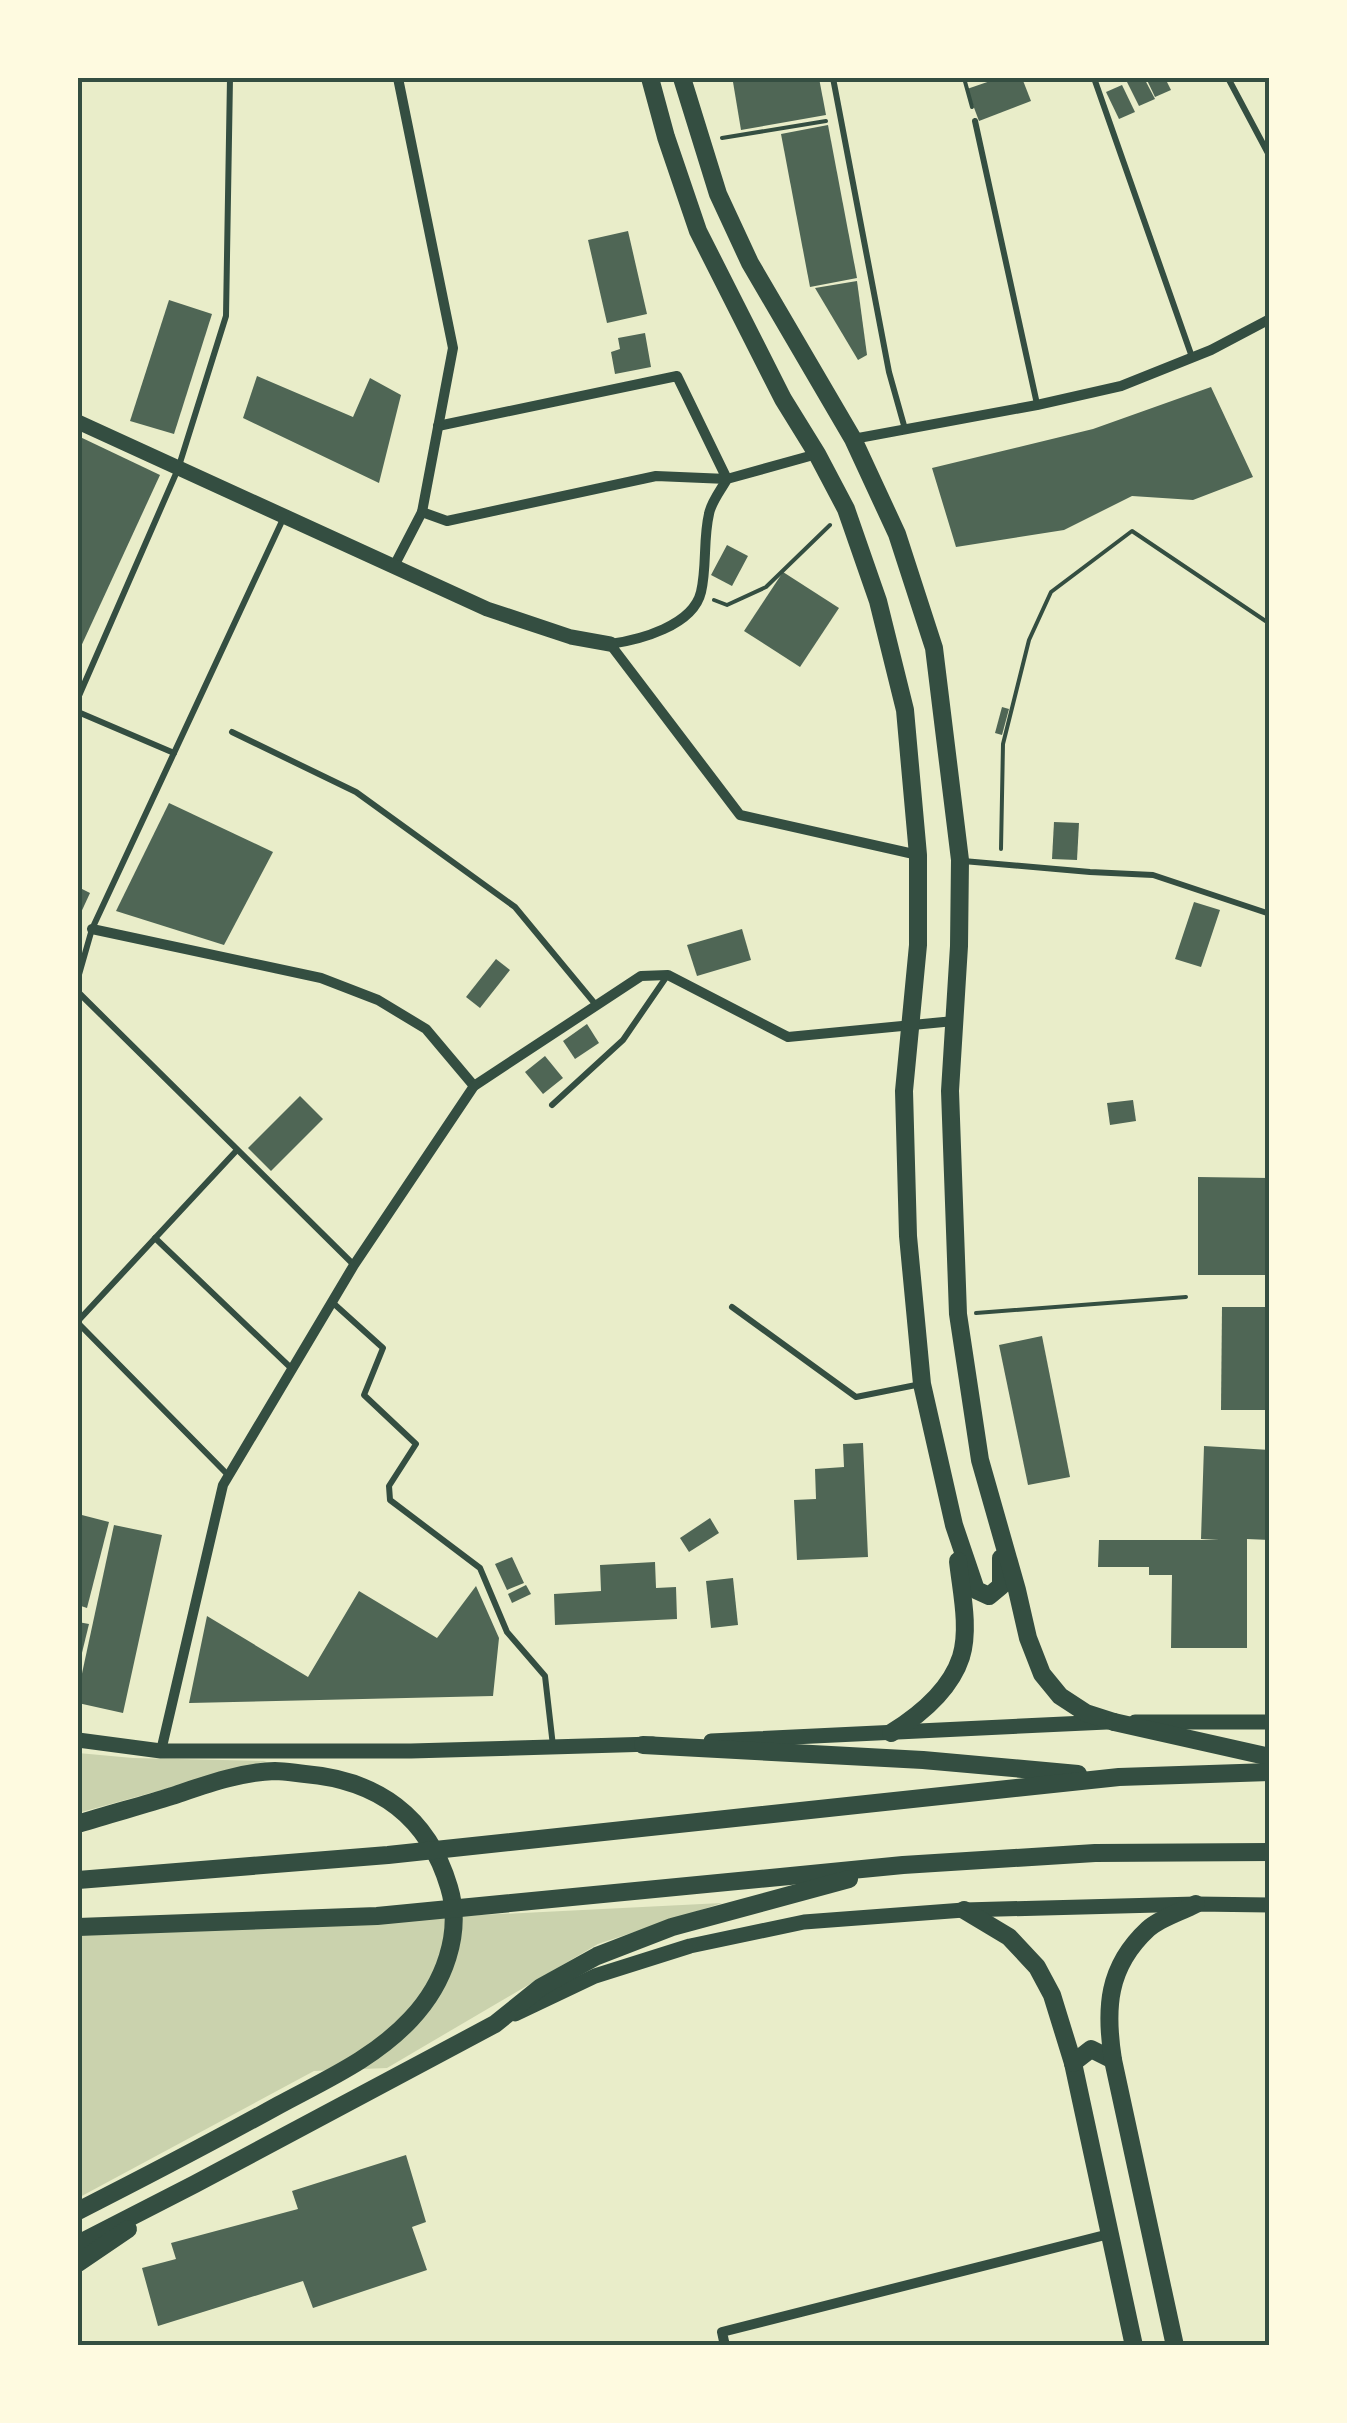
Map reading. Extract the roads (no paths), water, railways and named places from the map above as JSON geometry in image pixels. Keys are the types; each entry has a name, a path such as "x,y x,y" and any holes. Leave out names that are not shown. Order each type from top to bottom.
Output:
{"main road":[{"path":"650,78 698,232 846,510 878,601 904,710 918,856 918,945 904,1091 908,1236 922,1384 954,1526 976,1590 989,1596 1001,1586 1000,1533"},
{"path":"682,78 718,194 750,262 854,439 897,534 934,648 960,860 950,1092 958,1314 980,1460 1028,1638 1042,1674 1060,1696 1086,1713 1270,1758"},
{"path":"892,1733 934,1702 961,1658 963,1613 954,1526"},
{"path":"643,1745 923,1760 1119,1777"},
{"path":"78,1824 230,1778 275,1771 318,1775 353,1782 382,1795 408,1814 429,1839 444,1868 453,1899 453,1931 447,1962 434,1990 382,2046 345,2070 78,2211"},
{"path":"78,1880 388,1855 1119,1777 1270,1772"},
{"path":"78,1927 377,1916 903,1866 1095,1853 1270,1852"},
{"path":"78,2244 495,2024 541,1986 597,1956 672,1927 903,1866"},
{"path":"1175,2346 1113,2060 1110,1992 1122,1961 1149,1928 1196,1904"},
{"path":"964,1910 1008,1937 1037,1966 1052,1995 1073,2063 1134,2346"},
{"path":"1073,2063 1091,2050 1113,2060"},
{"path":"78,2263 195,2184"}],"street":[{"path":"393,568 422,512 453,348 398,78"},
{"path":"854,439 1121,386 1192,358 1270,319"},
{"path":"438,426 678,376 727,479"},
{"path":"78,422 488,610 571,638 610,644 665,630 693,608 701,595 709,510 727,479"},
{"path":"422,512 447,521 656,476 727,479 817,454"},
{"path":"610,644 740,815 918,856"},
{"path":"92,929 321,978 378,1000 426,1030 474,1086"},
{"path":"161,1751 223,1485 354,1266 474,1086 641,976 668,975 788,1037 954,1021"},
{"path":"78,1740 161,1751 411,1751 643,1745 1114,1722 1270,1722"},
{"path":"495,2024 595,1976 690,1946 804,1922 964,1910 1270,1906"},
{"path":"725,2346 722,2332 1109,2234"}],"lane":[{"path":"78,698 178,469 226,316 230,78"},
{"path":"833,78 890,372 905,429"},
{"path":"1094,78 1192,358"},
{"path":"1228,78 1270,157"},
{"path":"975,121 1037,405"},
{"path":"78,978 92,929 283,518"},
{"path":"78,712 174,753"},
{"path":"232,732 356,792 515,908 596,1006"},
{"path":"960,860 1153,874 1270,914"},
{"path":"552,1106 624,1040 668,975"},
{"path":"78,992 354,1266"},
{"path":"228,1476 78,1322 237,1150"},
{"path":"155,1238 292,1368"},
{"path":"332,1302 384,1348 364,1394 416,1444 389,1486 390,1500 480,1568 507,1632 545,1676 553,1747"},
{"path":"732,1307 856,1397 922,1384"}]}
